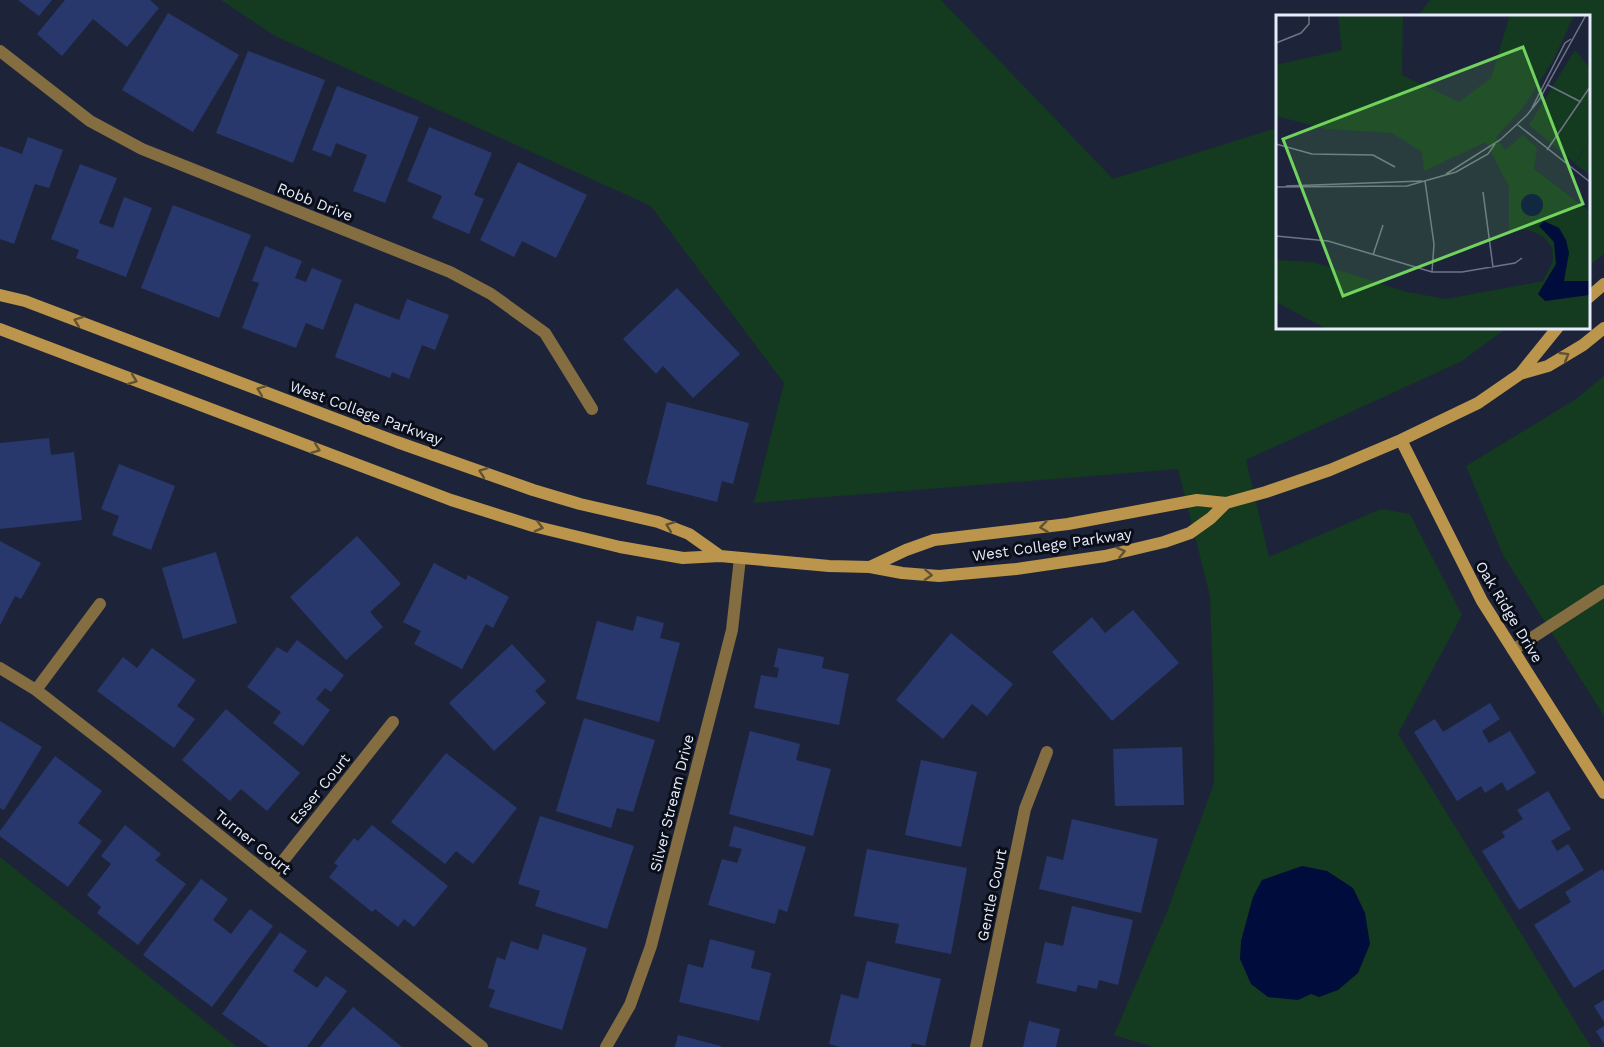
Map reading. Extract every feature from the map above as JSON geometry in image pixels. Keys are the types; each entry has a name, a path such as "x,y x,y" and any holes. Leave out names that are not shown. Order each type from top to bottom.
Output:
{"street":[{"name":"Robb Drive","path":"0,51 90,121 142,149 450,272 491,294 545,333 592,409"},
{"path":"1589,296 1604,284"},
{"name":"West College Parkway","path":"0,295 25,301 386,438 533,490 580,504 658,522 689,534 720,556"},
{"name":"West College Parkway","path":"870,567 934,540 1068,524 1197,500 1226,503 1330,470 1401,440 1478,402 1520,374 1557,328"},
{"name":"West College Parkway","path":"1520,374 1548,366 1583,345 1604,328"},
{"name":"West College Parkway","path":"0,329 450,500 522,523 630,549 683,558 720,556 870,567 902,573 939,576 1016,569 1104,556 1164,542 1190,533 1211,518 1226,503"},
{"name":"Oak Ridge Drive","path":"1401,440 1482,601 1604,793"},
{"name":"Silver Stream Drive","path":"606,1047 630,1005 651,946 732,630 740,558"},
{"path":"1513,650 1604,591"},
{"path":"36,690 100,604"},
{"name":"Turner Court","path":"0,668 36,690 482,1047"},
{"name":"Esser Court","path":"271,876 393,722"},
{"name":"Gentle Court","path":"976,1047 1025,810 1047,752"}],"green space":[{"path":"221,0 941,0 1113,179 1276,128 1276,328 1507,328 1462,361 1246,460 1269,557 1381,509 1410,514 1462,615 1398,734 1591,1047 1154,1047 1114,1035 1167,912 1214,783 1210,596 1178,469 754,503 784,383 651,206 275,36"},
{"path":"1430,0 1604,0 1604,254 1589,266 1589,15 1419,15"},
{"path":"1604,376 1604,716 1503,555 1466,466 1576,399"},
{"path":"0,857 237,1047 0,1047"}],"shaded area":[{"path":"1302,866 1327,871 1353,888 1365,913 1370,944 1358,973 1338,990 1319,997 1311,994 1298,1000 1268,997 1251,984 1240,959 1241,941 1253,897 1262,880"}],"building":[{"path":"18,0 52,0 39,16"},
{"path":"65,0 150,0 159,8 127,47 93,19 62,56 37,34"},
{"path":"168,13 239,55 193,132 122,90"},
{"path":"248,51 325,80 293,163 216,133"},
{"path":"337,86 419,117 385,203 353,191 367,155 336,143 331,157 312,150"},
{"path":"429,127 492,153 474,195 484,199 469,234 432,218 442,196 407,181"},
{"path":"28,137 63,150 49,188 35,184 14,244 0,239 0,146 22,154"},
{"path":"518,162 587,195 556,258 522,241 514,257 480,240"},
{"path":"80,164 117,178 99,223 113,228 124,197 152,208 126,277 76,258 79,250 51,239"},
{"path":"173,205 251,235 219,318 141,288"},
{"path":"265,246 302,261 295,278 306,282 312,268 342,280 323,330 306,323 296,348 242,328 259,283 252,281"},
{"path":"677,288 740,354 693,398 663,366 656,374 623,339"},
{"path":"407,299 449,315 435,350 422,345 409,379 392,372 390,378 335,357 355,303 399,320"},
{"path":"667,402 749,423 733,484 722,481 717,502 646,484"},
{"path":"49,438 51,455 74,452 82,520 0,529 0,443"},
{"path":"119,464 175,486 151,550 112,535 119,516 101,509"},
{"path":"357,536 401,584 370,612 383,627 346,660 290,597"},
{"path":"0,541 41,563 21,599 15,596 0,625"},
{"path":"216,552 237,623 183,639 162,568"},
{"path":"434,563 466,580 468,575 509,597 493,628 486,624 462,669 414,644 421,631 403,622"},
{"path":"1133,610 1179,663 1112,721 1052,652 1092,617 1105,633"},
{"path":"637,616 664,623 660,638 680,643 659,722 576,699 597,621 633,631"},
{"path":"951,633 1013,684 987,716 972,704 943,739 896,700"},
{"path":"297,640 344,675 331,692 325,688 316,699 330,710 303,746 273,723 281,712 247,687 277,647 287,653"},
{"path":"512,644 546,681 535,691 546,703 494,751 449,703"},
{"path":"152,648 196,680 177,706 195,719 174,748 97,691 123,657 137,668"},
{"path":"778,648 824,657 822,668 849,674 839,725 754,708 761,675 777,678 779,668 774,667"},
{"path":"1490,703 1500,719 1482,731 1489,743 1510,731 1536,773 1507,791 1502,782 1485,793 1481,786 1457,801 1414,732 1435,719 1443,732"},
{"path":"226,709 300,773 267,811 241,789 230,801 182,760"},
{"path":"584,718 655,740 633,812 617,808 611,828 556,811"},
{"path":"0,721 42,747 4,810 0,808"},
{"path":"750,731 800,744 796,760 831,769 813,836 729,814"},
{"path":"1182,747 1184,805 1115,806 1113,749"},
{"path":"446,753 517,808 473,864 456,851 445,864 391,822"},
{"path":"55,756 102,791 78,823 102,841 68,887 0,836 0,831"},
{"path":"921,760 977,772 961,847 905,835"},
{"path":"1548,791 1571,829 1551,841 1557,851 1568,844 1584,870 1519,910 1482,851 1505,837 1502,832 1523,819 1517,810"},
{"path":"540,816 634,846 607,929 535,906 540,891 518,884"},
{"path":"1072,819 1158,839 1141,913 1039,889 1047,856 1063,860"},
{"path":"125,825 161,854 155,860 186,884 138,945 97,913 101,907 87,895 111,864 101,856"},
{"path":"372,825 448,886 414,927 404,919 398,927 375,909 372,912 329,877 338,866 334,863 354,838 358,841"},
{"path":"734,826 806,847 787,912 779,909 775,924 708,905 722,859 737,863 742,849 729,846"},
{"path":"867,849 967,868 951,954 895,943 899,924 854,916"},
{"path":"1602,869 1604,872 1604,969 1574,988 1534,925 1571,902 1565,892"},
{"path":"201,879 228,899 213,920 231,934 250,909 273,926 212,1007 143,955"},
{"path":"1072,906 1133,920 1118,985 1099,980 1097,989 1078,985 1076,992 1036,983 1045,942 1063,946"},
{"path":"280,932 307,951 293,971 317,988 326,976 347,991 307,1047 269,1047 222,1014"},
{"path":"543,934 587,948 562,1030 489,1007 495,990 488,988 497,957 505,960 511,941 538,950"},
{"path":"710,939 755,951 751,968 771,973 759,1021 679,1002 688,964 703,968"},
{"path":"867,961 941,979 925,1046 912,1043 911,1047 840,1047 829,1044 841,994 858,999"},
{"path":"1604,1000 1604,1022 1594,1006"},
{"path":"353,1007 402,1047 320,1047"},
{"path":"1029,1021 1060,1029 1056,1047 1023,1047"},
{"path":"1604,1026 1604,1044 1596,1031"},
{"path":"678,1035 721,1046 721,1047 675,1047"}]}
